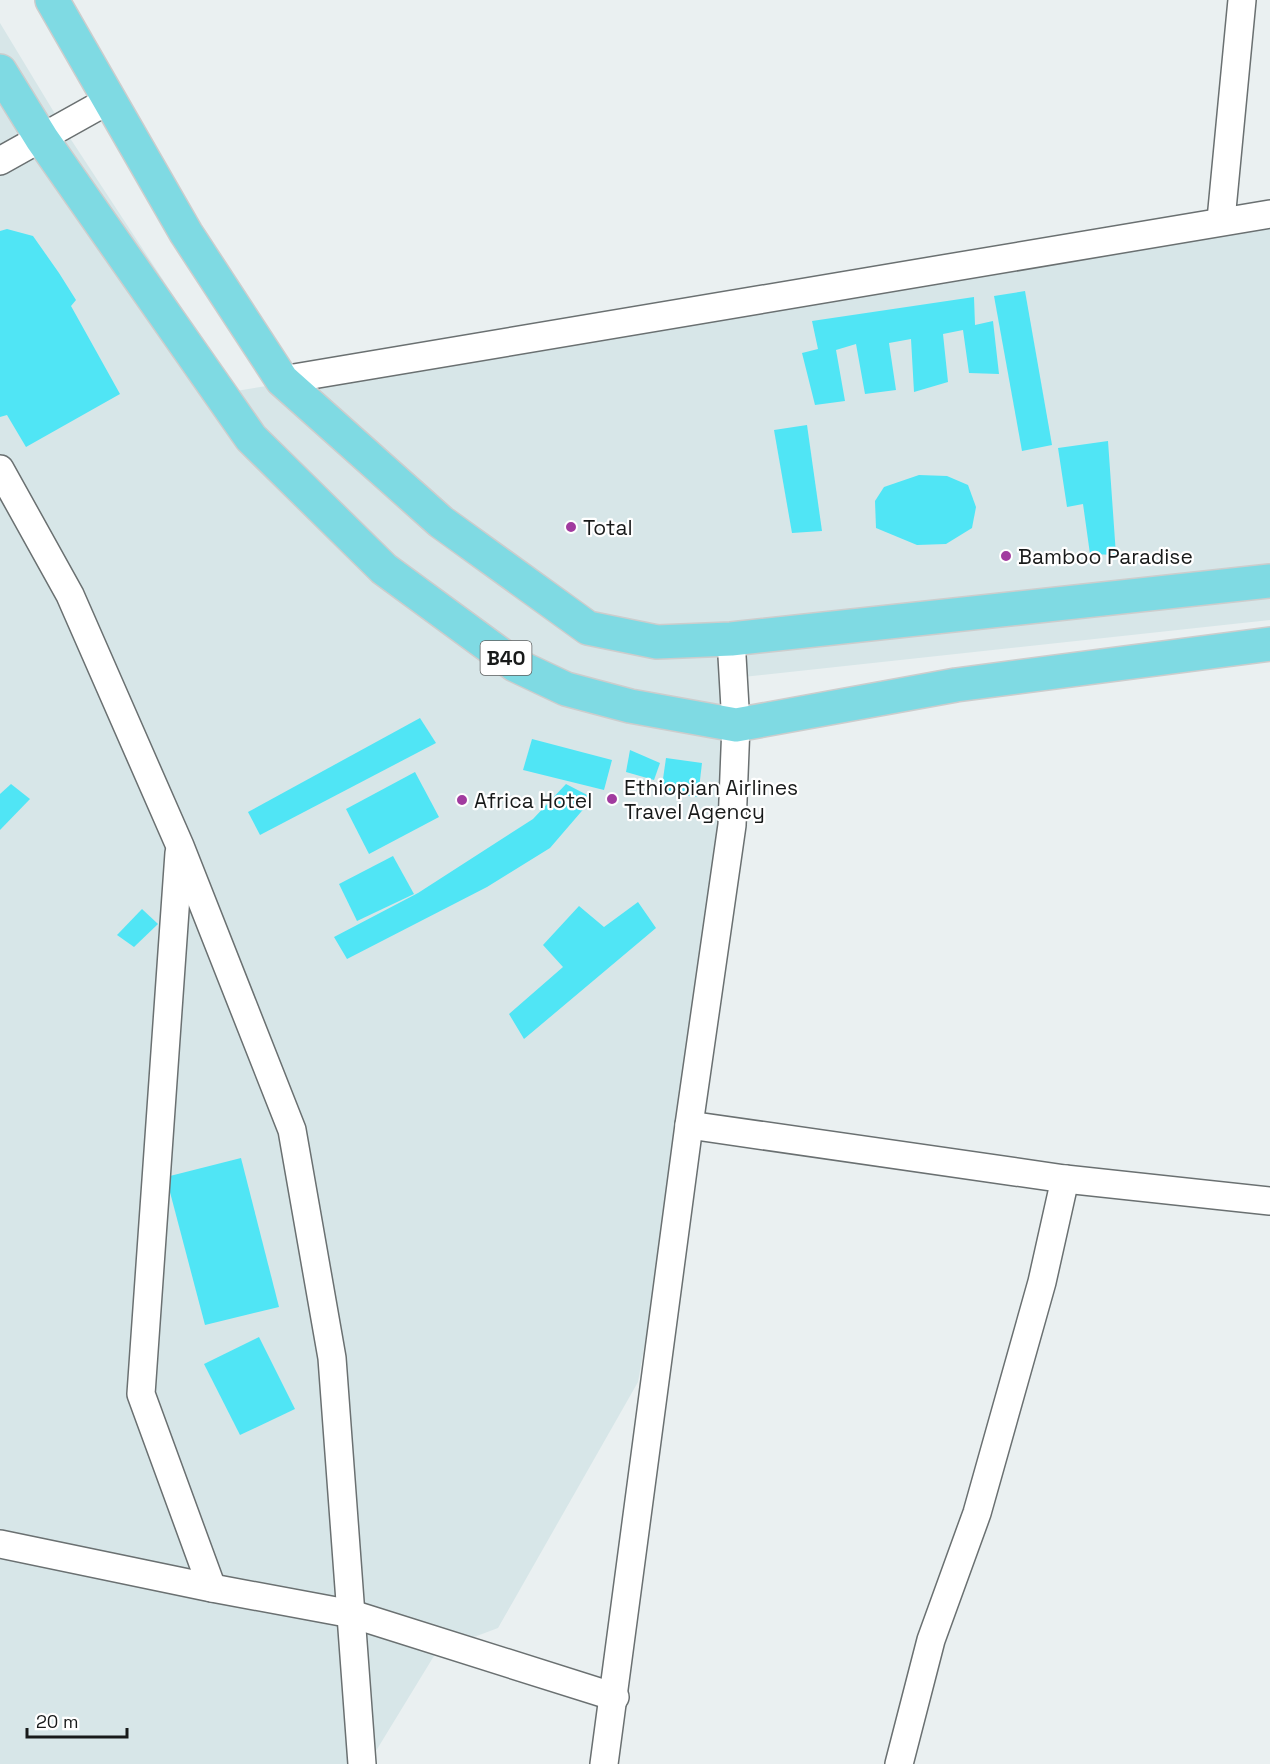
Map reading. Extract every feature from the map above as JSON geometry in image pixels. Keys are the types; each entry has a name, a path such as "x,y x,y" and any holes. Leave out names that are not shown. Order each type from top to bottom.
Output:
{"highway":[{"path":"52,0 186,233 282,380 441,522 588,628 657,642 731,639 1270,581"},
{"name":"B40","path":"0,71 42,139 251,438 384,569 515,665 566,689 630,706 736,725 957,685 1270,644"}],"street":[{"path":"1221,220 1242,0"},
{"path":"0,161 111,99"},
{"path":"282,380 1221,220 1270,214"},
{"path":"0,469 70,595 180,846 292,1130 332,1358 362,1764"},
{"path":"604,1764 615,1697 689,1125 732,825 736,725 731,639"},
{"path":"180,846 141,1394 212,1588"},
{"path":"689,1125 1065,1179 1270,1201"},
{"path":"899,1764 931,1640 977,1513 1042,1282 1065,1179"},
{"path":"0,1544 212,1588 352,1614 615,1697"}],"shaded area":[{"path":"0,23 66,132 236,391 1270,225 1270,620 734,678 685,1115 638,1382 498,1628 437,1651 368,1764 0,1764"}],"building":[{"path":"7,229 33,236 59,273 76,300 71,306 120,394 26,447 7,415 0,417 0,231"},
{"path":"1025,291 1052,445 1022,451 994,296"},
{"path":"974,297 975,325 993,321 999,374 969,373 963,330 943,334 948,382 914,392 911,339 889,343 896,390 865,394 856,344 836,350 845,401 815,405 802,353 818,349 812,321"},
{"path":"807,425 822,531 792,533 774,430"},
{"path":"1108,441 1116,555 1090,554 1083,504 1067,507 1058,448"},
{"path":"919,475 947,476 968,485 976,507 972,528 946,544 917,545 876,528 875,501 884,487"},
{"path":"420,718 436,743 260,835 248,812"},
{"path":"532,739 612,760 604,790 523,770"},
{"path":"630,750 660,763 654,780 626,772"},
{"path":"666,758 702,763 698,797 661,793"},
{"path":"415,772 439,817 369,854 346,809"},
{"path":"11,784 30,799 0,830 0,794"},
{"path":"566,784 593,798 550,848 487,887 347,959 334,937 418,893 533,819"},
{"path":"393,856 414,894 357,921 339,884"},
{"path":"638,902 656,928 524,1039 509,1014 563,967 543,945 579,906 604,927"},
{"path":"142,909 158,924 134,947 117,935"},
{"path":"241,1158 279,1307 205,1325 166,1177"},
{"path":"259,1337 295,1409 240,1435 204,1364"}],"place":[{"name":"Total","path":"571,527"},
{"name":"Bamboo Paradise","path":"1006,556"},
{"name":"Ethiopian Airlines Travel Agency","path":"612,799"},
{"name":"Africa Hotel","path":"462,800"}]}
